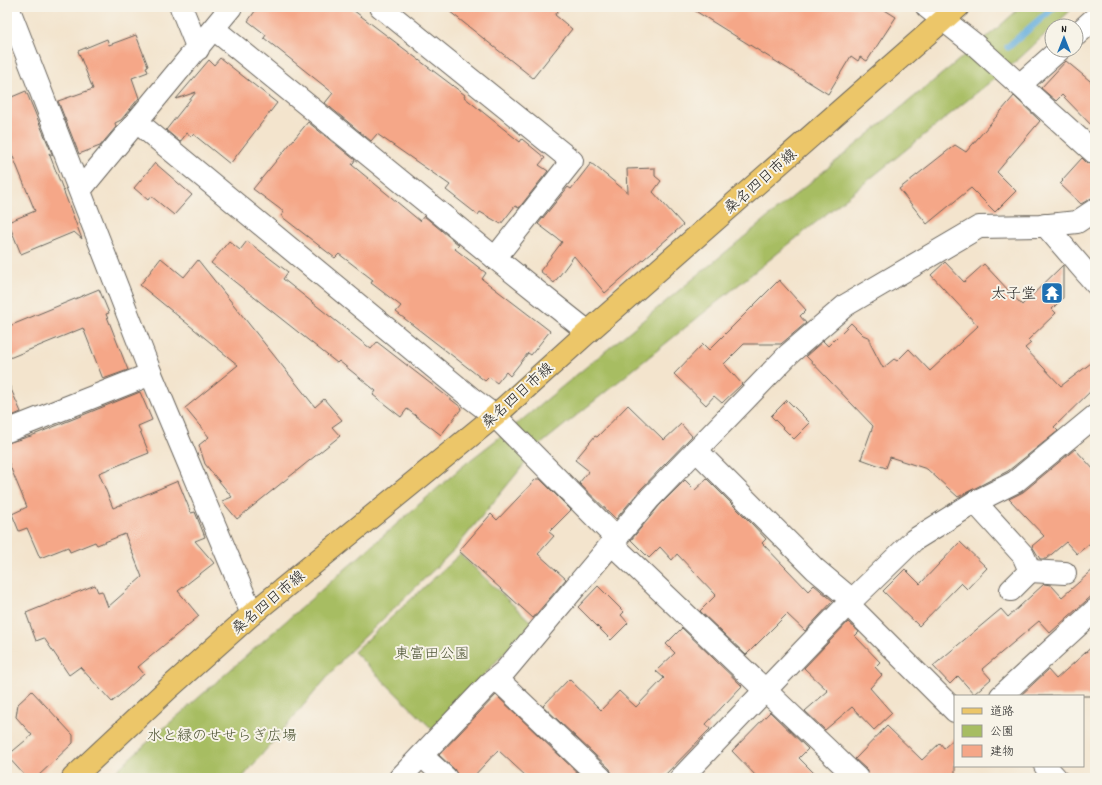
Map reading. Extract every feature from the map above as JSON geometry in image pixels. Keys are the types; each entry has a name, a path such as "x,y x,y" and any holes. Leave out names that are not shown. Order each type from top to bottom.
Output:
{"main road":[{"name":"桑名四日市線","path":"73,778 169,688 252,614 495,416 943,11"}],"street":[{"path":"8,7 151,374 252,614"},
{"path":"181,7 198,49"},
{"path":"80,190 198,49 231,7"},
{"path":"381,7 572,161 495,258"},
{"path":"943,11 974,44 1016,80 1095,153"},
{"path":"1084,28 1095,18"},
{"path":"214,28 495,258 588,332"},
{"path":"1016,80 1048,58"},
{"path":"137,122 470,398 495,416 614,542 764,690 857,778"},
{"path":"400,778 505,671 650,498 789,354 846,305 979,227 1045,225 1077,222 1095,210"},
{"path":"1045,225 1095,283"},
{"path":"7,431 151,374"},
{"path":"680,778 850,602 914,540 975,502 1015,482 1095,416"},
{"path":"696,450 850,602 954,710"},
{"path":"975,502 1023,555 1030,571"},
{"path":"1011,590 1030,571 1065,573"},
{"path":"1002,695 1092,619"},
{"path":"497,679 601,778"},
{"path":"422,756 446,778"},
{"path":"1045,767 1056,778"}],"green space":[{"name":"水と緑のせせらぎ広場","path":"1021,7 1074,7 1062,18 1044,18 1044,35 1021,57 541,444 455,549 347,654 242,778 109,778 132,756 464,465 523,419 994,31"},
{"name":"東富田公園","path":"460,554 532,623 433,730 354,652"}],"building":[{"path":"258,7 349,7 465,95 464,97 520,142 522,139 545,158 539,165 548,171 519,208 515,206 501,224 480,212 478,215 446,190 450,185 377,134 371,141 325,103 333,93 264,38 266,35 248,21"},
{"path":"444,7 561,7 555,15 572,29 533,78"},
{"path":"689,7 880,7 896,17 867,61 860,57 858,61 851,56 828,94"},
{"path":"136,35 148,66 146,67 148,72 132,78 139,98 121,120 115,123 116,127 100,146 79,154 58,101 93,89 78,51 107,39 109,45"},
{"path":"220,58 277,103 230,164 193,134 191,136 187,133 180,142 166,130 196,92 176,99 209,60 214,65"},
{"path":"1066,61 1095,85 1095,129 1062,95 1056,101 1041,88"},
{"path":"26,91 53,156 49,153 82,239 74,232 21,254 8,222 35,211 7,142 7,99"},
{"path":"1014,96 1040,121 997,172 1016,191 995,212 971,188 927,224 899,189 955,145 966,152"},
{"path":"308,122 355,160 352,165 420,221 424,216 459,245 455,249 486,273 482,279 550,331 531,355 528,353 510,376 506,372 497,383 489,377 485,381 396,312 401,306 371,283 373,280 339,254 335,258 281,216 284,212 253,189"},
{"path":"1082,158 1087,163 1095,165 1095,196 1081,204 1060,184"},
{"path":"155,163 192,195 174,215 151,196 148,200 134,188"},
{"path":"591,163 628,193 627,169 655,168 655,176 661,181 653,192 683,225 605,293 574,256 554,283 540,271 562,242 538,224 568,187 571,189"},
{"path":"229,241 240,250 247,241 288,272 283,279 371,349 377,342 462,408 441,435 407,409 401,417 373,395 376,391 339,361 337,363 211,263"},
{"path":"161,258 184,277 198,260 315,407 324,399 342,420 332,427 340,436 237,519 222,501 232,497 205,464 199,445 209,437 185,408 238,365 140,285"},
{"path":"945,262 964,282 984,264 1022,305 1063,265 1063,298 1052,309 1056,313 1028,340 1031,343 1025,348 1061,386 1095,360 1095,387 1054,427 1058,431 1008,471 958,497 927,469 890,457 886,468 861,459 873,426 806,356 823,341 828,346 851,323 863,335 870,338 870,343 883,368 894,359 897,361 909,349 930,371 978,326 931,275"},
{"path":"779,280 806,310 800,316 806,323 781,344 744,344 724,364 742,384 722,403 714,396 706,405 674,374 703,344 709,350"},
{"path":"99,289 109,313 106,314 128,370 103,379 83,328 7,359 7,327"},
{"path":"7,380 21,412 7,418"},
{"path":"140,392 152,420 138,426 149,453 99,473 113,508 178,481 191,513 195,512 205,537 195,541 214,563 178,591 199,616 138,667 144,674 112,702 80,667 69,675 44,638 36,641 26,613 95,585 98,592 102,591 108,607 142,577 125,534 97,545 95,542 70,552 68,547 40,558 27,528 19,531 12,514 27,507 7,459 7,443 31,436"},
{"path":"787,400 810,423 794,439 771,416"},
{"path":"628,405 664,440 681,424 692,436 641,489 616,519 579,483 589,471 575,460 595,436 597,437"},
{"path":"1075,449 1095,471 1095,539 1077,554 1066,542 1046,559 1040,559 1032,546 1044,536 1009,499 1023,492"},
{"path":"536,479 540,479 571,510 549,532 554,536 538,554 566,579 533,618 459,551 491,514 497,520"},
{"path":"707,479 766,539 762,543 808,591 814,585 833,601 805,631 787,614 746,655 700,611 716,595 677,554 672,560 660,547 649,558 631,540 659,506 685,480 695,490"},
{"path":"960,542 987,568 967,589 961,583 919,626 883,591 905,569 920,584"},
{"path":"1095,568 1095,593 1050,633 1039,621 982,669 991,679 974,694 958,676 950,684 933,666 1001,609 1008,617 1044,584 1051,585 1062,597"},
{"path":"598,586 624,612 621,615 628,623 611,640 578,607"},
{"path":"848,622 859,632 855,636 880,662 875,667 882,675 870,688 892,713 874,730 852,707 825,730 805,711 828,691 804,668"},
{"path":"682,628 742,686 706,724 710,729 662,778 613,778 610,769 543,706 569,679 601,710 619,691 636,707 664,678 656,671 675,653 666,644"},
{"path":"1095,644 1095,696 1021,695 1048,670 1056,679"},
{"path":"32,691 73,735 73,743 36,778 27,778 7,756 32,735 16,717 18,704"},
{"path":"496,695 583,778 528,778 498,750 472,778 461,778 458,776 454,769 439,755"},
{"path":"770,712 808,749 799,758 819,778 758,778 732,751"},
{"path":"887,726 922,760 940,743 944,748 954,739 955,778 869,778 866,769 855,759"}],"waterway":[{"path":"1008,47 1054,7"}],"place":[{"name":"太子堂","path":"1052,293"}]}
